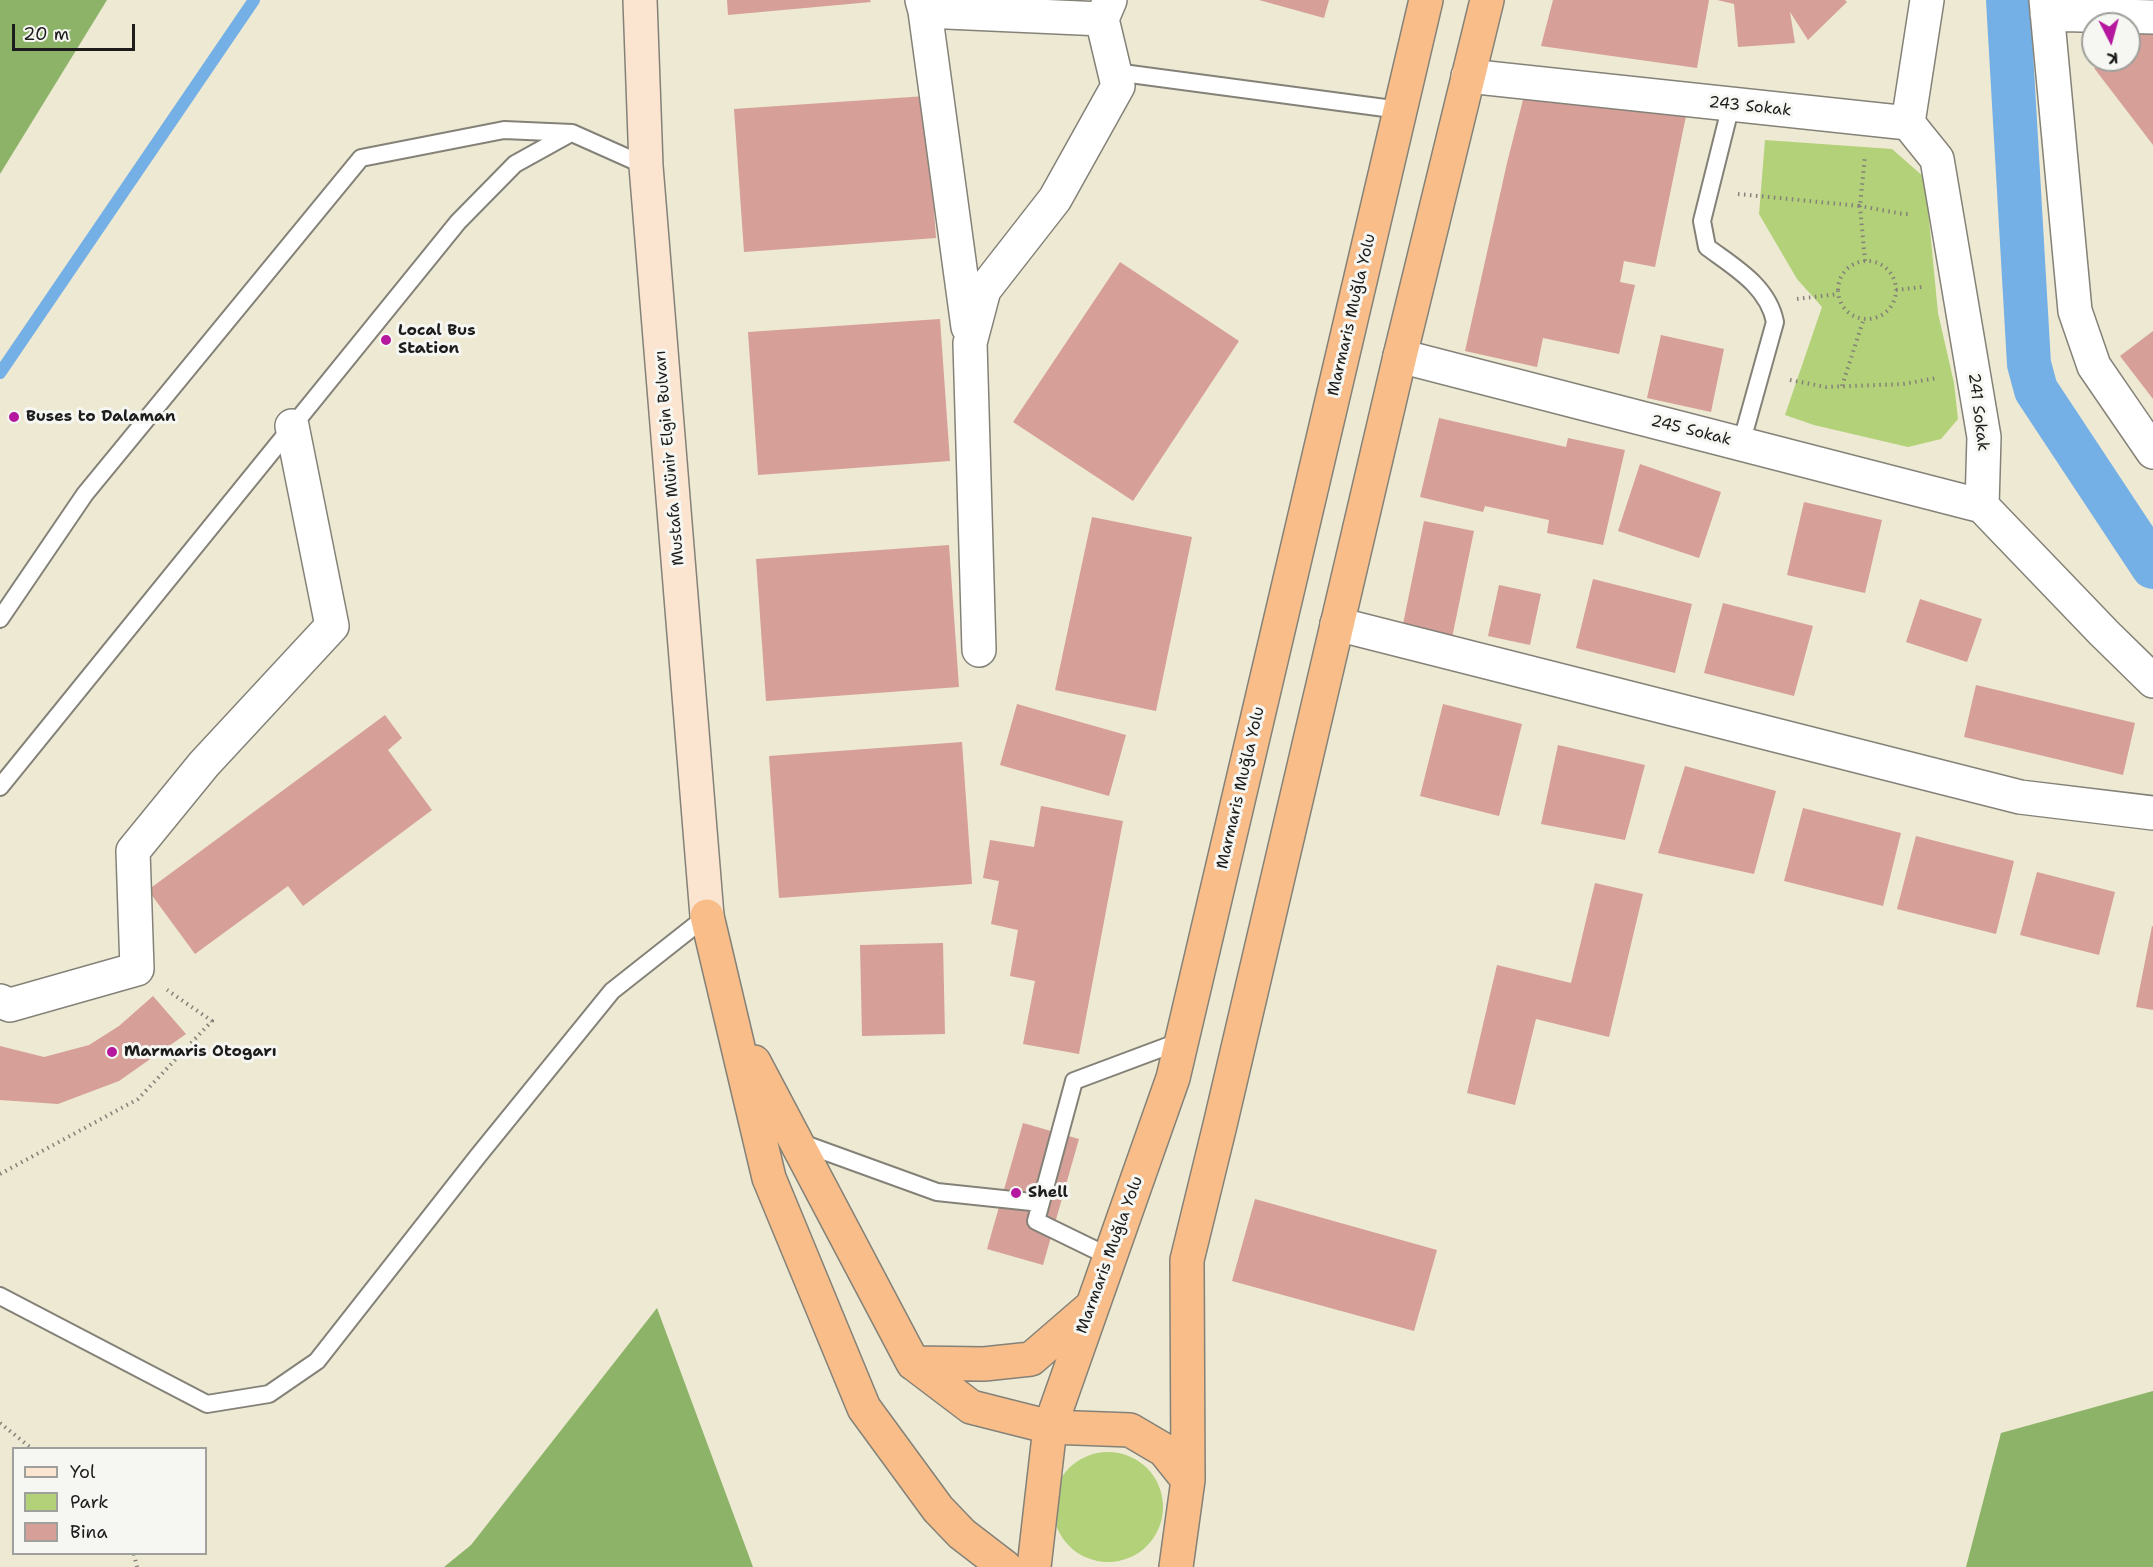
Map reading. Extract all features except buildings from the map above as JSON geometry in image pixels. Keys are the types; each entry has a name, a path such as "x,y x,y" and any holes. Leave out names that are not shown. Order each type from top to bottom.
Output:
{"highway":[{"name":"Marmaris Muğla Yolu","path":"1034,1567 1050,1427 1173,1078 1426,0"},
{"path":"1176,1567 1188,1480 1187,1260 1486,0"},
{"path":"707,916 769,1178 864,1408 938,1509 962,1534 1005,1567"},
{"path":"732,1020 913,1363 971,1407 1050,1427 1130,1430 1164,1450 1188,1480"},
{"path":"913,1363 984,1364 1031,1359 1092,1307"},
{"path":"962,1534 978,1567"}],"street":[{"name":"Mustafa Münir Elgin Bulvarı","path":"640,0 646,166 707,916"},
{"path":"1908,123 1927,0"},
{"path":"970,343 984,290 1055,199 1118,86 1106,9 923,6 970,343 979,650"},
{"path":"2153,17 2046,7 2075,311 2094,366 2153,452"},
{"name":"243 Sokak","path":"1468,76 1908,123"},
{"name":"241 Sokak","path":"1908,123 1937,159 1984,436 1982,506"},
{"name":"245 Sokak","path":"1400,356 1982,506"},
{"path":"0,1001 10,1005 137,969 133,851 204,764 332,626 292,426"},
{"path":"1982,506 2153,681"},
{"path":"1337,624 2020,797 2153,813"}],"lane":[{"path":"1115,72 1400,110"},
{"path":"1731,105 1702,221 1707,247 1755,284 1773,309 1775,322 1741,444"},
{"path":"0,619 85,494 361,158 504,130 572,133 646,166"},
{"path":"0,787 458,222 515,164 572,133"},
{"path":"0,1296 207,1404 269,1394 317,1361 478,1156 612,991 707,916"},
{"path":"1110,1257 1036,1221 1074,1081 1181,1041"},
{"path":"796,1141 937,1191 1041,1203"}],"path":[{"path":"1865,261 1860,206 1869,120"},
{"path":"1709,192 1860,206 1903,214 1945,209"},
{"path":"1865,261 1883,266 1894,281 1896,290 1889,308 1874,318 1864,318 1847,311 1841,304 1838,294 1838,285 1847,268 1865,261"},
{"path":"1768,302 1838,294"},
{"path":"1842,386 1864,318"},
{"path":"1760,374 1826,387 1903,384 1973,372"},
{"path":"0,1174 138,1099 212,1021 137,969"},
{"path":"0,1424 29,1447"}],"green space":[{"path":"0,0 107,0 0,174"},
{"path":"1765,140 1892,149 1925,178 1938,313 1954,383 1958,419 1941,439 1908,447 1814,425 1785,415 1822,307 1797,279 1759,214"},
{"path":"657,1308 753,1567 444,1567 471,1545"},
{"path":"2153,1391 2153,1567 1966,1567 2001,1433"},
{"path":"1108,1452 1129,1456 1147,1468 1159,1486 1163,1507 1159,1528 1147,1546 1129,1558 1108,1562 1087,1558 1069,1546 1057,1528 1053,1507 1057,1486 1069,1468 1087,1456"}],"waterway":[{"path":"0,373 254,0"},
{"path":"2008,0 2029,364 2036,390 2153,567"}],"place":[{"name":"Local Bus Station","path":"386,340"},
{"name":"Buses to Dalaman","path":"14,417"},
{"name":"Marmaris Otogarı","path":"112,1052"},
{"name":"Shell","path":"1016,1193"}]}
